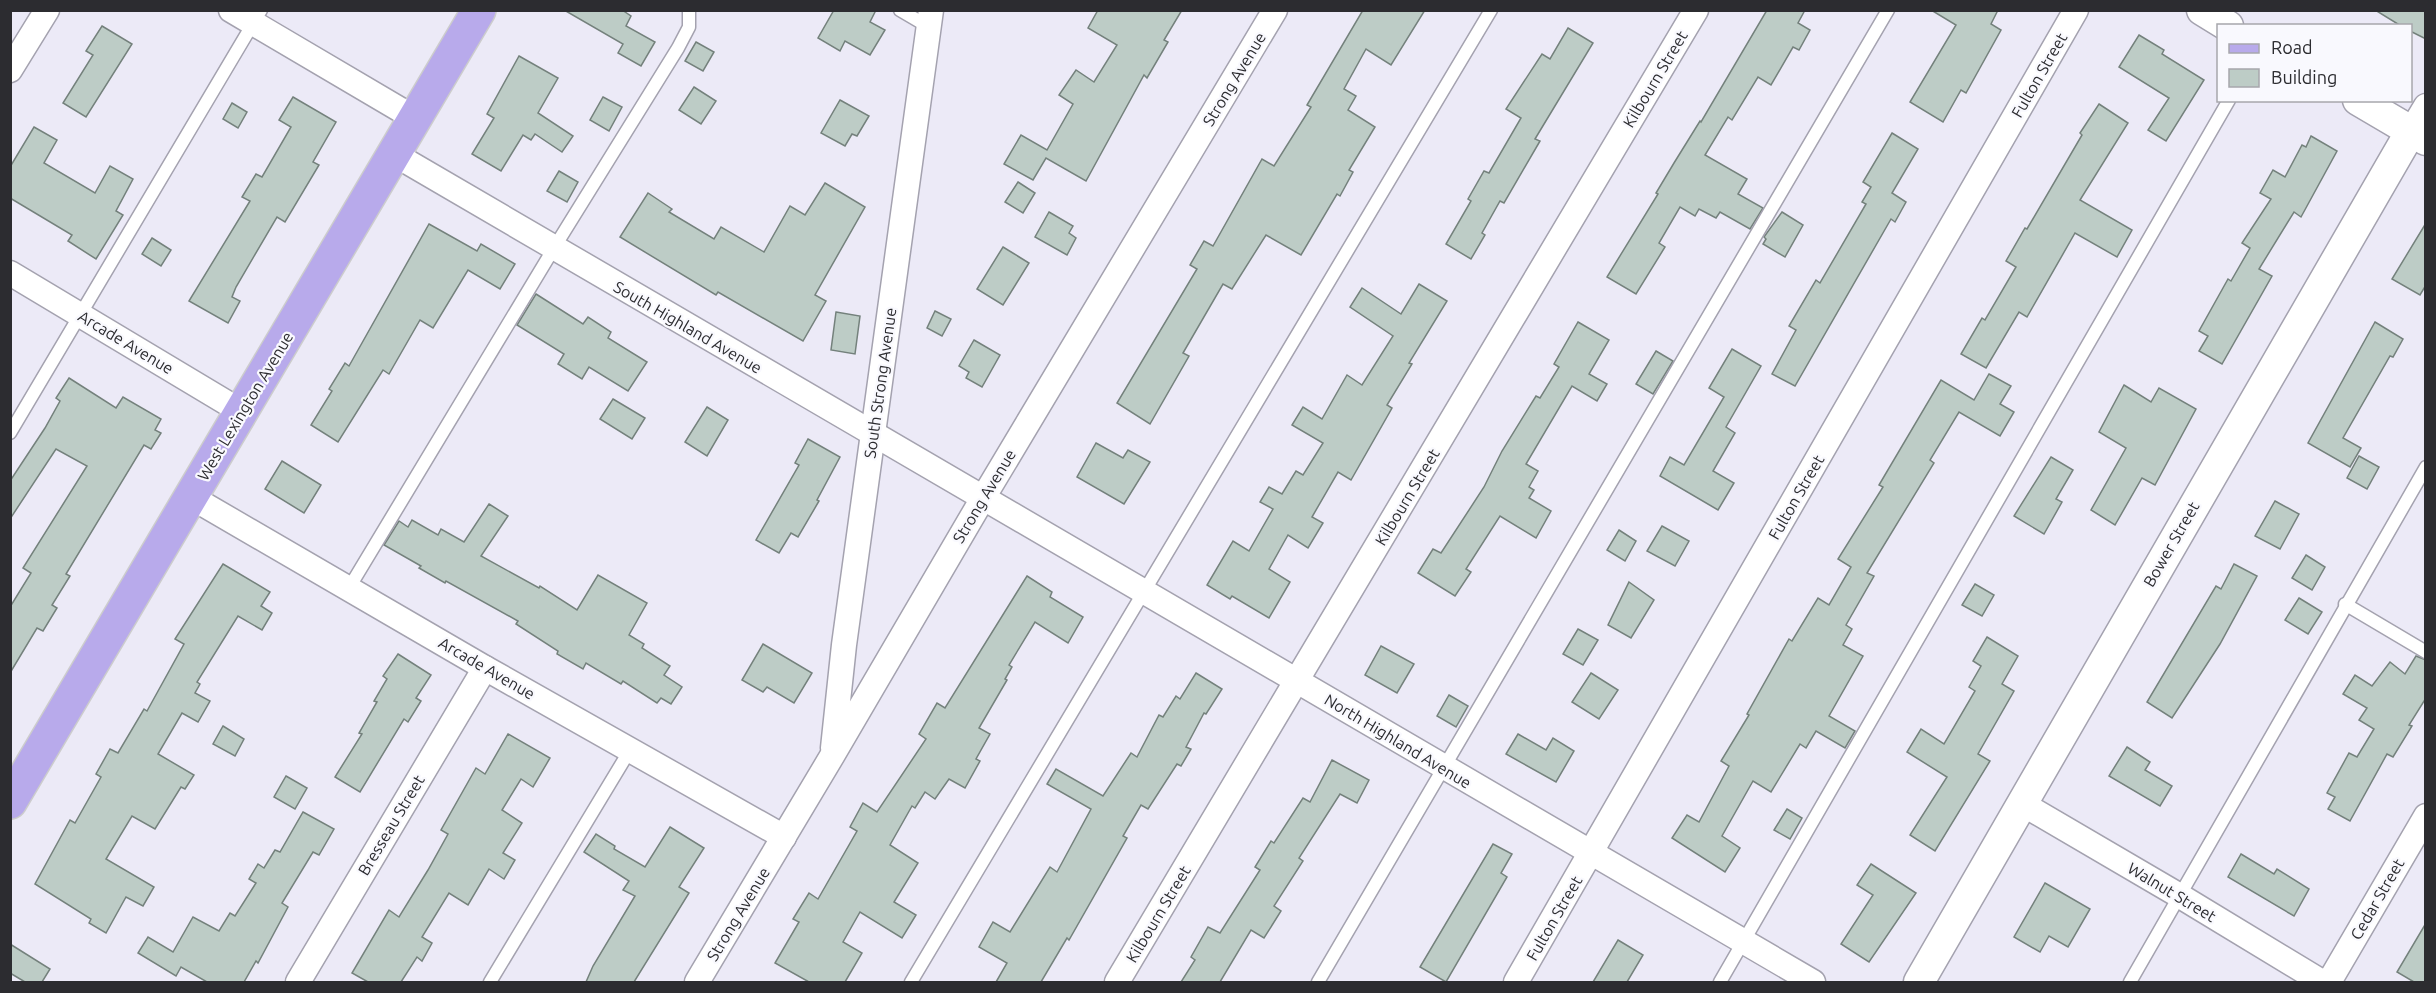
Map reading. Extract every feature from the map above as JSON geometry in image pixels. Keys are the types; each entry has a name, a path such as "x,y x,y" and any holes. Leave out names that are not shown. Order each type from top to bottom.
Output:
{"main road":[{"name":"West Lexington Avenue","path":"10,802 479,10"}],"street":[{"path":"11,68 46,10"},
{"path":"231,10 257,17 416,119"},
{"name":"Strong Avenue","path":"697,982 1275,10"},
{"name":"Kilbourn Street","path":"1117,982 1696,10"},
{"name":"Fulton Street","path":"1516,982 2076,10"},
{"path":"2202,10 2225,24"},
{"name":"South Strong Avenue","path":"832,756 844,645 930,19"},
{"path":"2361,102 2418,135"},
{"name":"Bower Street","path":"1919,982 2020,803 2418,135 2426,106"},
{"name":"South Highland Avenue","path":"394,154 983,498"},
{"name":"Arcade Avenue","path":"10,273 242,412"},
{"name":"Arcade Avenue","path":"191,496 485,668 784,837"},
{"name":"North Highland Avenue","path":"983,498 1813,982"},
{"name":"Bresseau Street","path":"298,982 485,668"},
{"name":"Walnut Street","path":"2020,803 2322,982"},
{"name":"Cedar Street","path":"2329,982 2426,816"}],"lane":[{"path":"349,588 554,248 678,48 689,27 689,10"},
{"path":"900,10 930,19"},
{"path":"911,982 1491,10"},
{"path":"1318,982 1888,10"},
{"path":"10,433 257,17"},
{"path":"1720,982 2228,102"},
{"path":"2130,982 2426,467"},
{"path":"2346,604 2426,652"},
{"path":"490,982 630,750"}],"building":[{"path":"564,10 622,10 631,16 626,26 655,42 641,66 618,53 623,44"},
{"path":"834,10 876,10 870,22 885,30 870,55 845,41 840,51 818,38"},
{"path":"1098,10 1182,10 1164,40 1168,42 1147,78 1144,75 1086,181 1046,158 1033,180 1004,164 1021,135 1047,150 1073,104 1059,95 1076,70 1094,82 1117,45 1088,28"},
{"path":"1363,10 1425,10 1391,65 1366,49 1344,89 1356,96 1348,110 1375,127 1349,170 1353,172 1340,196 1337,194 1301,255 1266,235 1232,289 1223,284 1183,353 1189,356 1150,424 1117,403 1197,269 1190,265 1204,241 1213,246 1262,159 1274,166 1311,107 1307,105"},
{"path":"1767,10 1805,10 1798,23 1810,30 1799,50 1793,47 1771,85 1758,77 1732,120 1728,117 1705,155 1747,179 1738,194 1763,208 1750,229 1720,212 1716,218 1699,209 1695,216 1680,207 1659,243 1665,247 1636,294 1607,277"},
{"path":"1931,10 1998,10 1991,24 2001,30 1966,93 1961,90 1943,122 1910,102 1956,25"},
{"path":"2375,10 2426,10 2426,39 2412,32 2412,24 2398,24"},
{"path":"102,26 132,44 86,117 63,103 93,55 86,51"},
{"path":"1568,28 1593,43 1535,139 1540,141 1504,203 1500,201 1471,259 1446,244 1471,201 1468,199 1484,171 1489,173 1521,118 1506,109 1542,54 1550,59"},
{"path":"2139,35 2164,50 2162,54 2204,80 2166,141 2148,130 2169,98 2119,67"},
{"path":"696,42 714,52 703,71 685,61"},
{"path":"519,56 558,78 538,113 573,136 562,152 535,134 531,140 523,135 501,171 472,154 494,118 487,114"},
{"path":"694,87 716,101 701,124 679,110"},
{"path":"293,97 336,122 313,162 319,165 285,222 277,217 236,287 232,297 240,301 228,323 189,301 250,201 242,197 256,174 262,177 291,127 279,120"},
{"path":"603,97 622,107 609,131 590,120"},
{"path":"840,100 869,116 857,136 852,134 845,146 821,133"},
{"path":"232,103 247,112 238,128 223,119"},
{"path":"2099,104 2128,123 2080,200 2132,230 2117,257 2075,233 2027,317 2019,312 1986,368 1961,354 1982,318 1985,320 2016,267 2006,261"},
{"path":"34,127 57,140 44,163 95,193 110,166 133,179 116,211 123,215 96,259 68,241 72,235 10,198 10,167"},
{"path":"1892,133 1918,149 1892,193 1906,202 1895,222 1891,219 1795,386 1772,374 1796,330 1789,326 1816,280 1820,283 1866,204 1862,202 1871,187 1863,182"},
{"path":"2311,136 2337,151 2301,217 2294,212 2259,269 2272,276 2222,364 2199,351 2208,336 2199,331 2228,279 2231,281 2250,248 2242,243 2271,199 2260,193 2273,170 2285,177 2302,145 2306,147"},
{"path":"559,171 578,182 567,202 547,191"},
{"path":"1018,182 1035,193 1023,213 1005,202"},
{"path":"825,183 865,207 815,295 826,301 803,341 718,292 716,295 620,237 648,193 672,209 669,212 714,239 721,227 764,252 790,206 805,215"},
{"path":"1049,212 1073,226 1069,233 1076,238 1067,255 1035,237"},
{"path":"1782,212 1803,225 1785,257 1763,244 1766,239 1764,237"},
{"path":"2426,223 2426,285 2420,295 2392,279"},
{"path":"429,224 477,251 481,244 515,264 500,289 468,270 433,328 420,320 389,374 383,370 338,442 311,425 332,391 329,389 345,363 349,366"},
{"path":"152,238 171,250 161,266 142,254"},
{"path":"1003,247 1029,263 1003,305 977,289"},
{"path":"1419,284 1447,301 1409,363 1412,364 1387,405 1392,408 1351,480 1338,472 1312,517 1323,523 1308,548 1288,535 1269,569 1290,582 1269,618 1232,596 1230,599 1207,585 1233,541 1249,551 1273,509 1260,502 1269,487 1282,494 1296,471 1303,475 1323,443 1292,425 1303,407 1322,419 1347,375 1362,385 1393,336 1350,307 1362,288 1401,314"},
{"path":"536,294 583,324 588,317 611,332 608,338 647,362 628,391 589,367 582,379 558,364 564,354 517,325"},
{"path":"935,311 951,319 942,336 927,328"},
{"path":"836,312 860,316 855,354 831,350"},
{"path":"1578,322 1609,340 1589,374 1607,384 1597,401 1572,386 1526,464 1538,471 1529,487 1534,490 1529,498 1551,511 1536,538 1500,516 1466,569 1471,572 1455,596 1418,573 1433,549 1441,553 1484,487 1502,451 1536,396 1540,398 1559,367 1554,364"},
{"path":"2375,322 2403,339 2393,357 2390,356 2343,438 2361,448 2350,467 2308,443"},
{"path":"974,340 1000,355 982,387 966,378 969,372 959,366"},
{"path":"1732,349 1761,366 1726,427 1735,433 1713,471 1734,483 1718,510 1660,476 1670,457 1684,465 1724,397 1709,388"},
{"path":"1656,351 1673,361 1653,394 1636,384"},
{"path":"1989,374 2011,386 2000,404 2014,412 2000,436 1959,412 1930,460 1934,463 1867,573 1874,576 1846,625 1852,629 1843,645 1863,656 1829,716 1855,731 1845,748 1816,731 1806,748 1800,744 1771,792 1753,781 1722,836 1740,848 1725,872 1672,838 1687,815 1699,822 1729,766 1721,761 1749,715 1747,714 1789,639 1792,641 1818,598 1829,605 1851,567 1838,559 1883,487 1879,485 1941,380 1974,400"},
{"path":"69,378 116,408 123,397 161,419 155,430 161,433 151,449 144,445 66,574 70,576 52,605 57,608 43,631 37,628 10,673 10,607 31,573 23,568 87,466 56,449 10,519 10,481 45,428 60,401 56,398"},
{"path":"2124,385 2151,402 2159,388 2196,409 2155,485 2142,478 2115,525 2091,510 2126,448 2099,432"},
{"path":"613,399 645,418 632,439 600,419"},
{"path":"707,407 728,420 707,456 685,442"},
{"path":"808,439 840,457 817,500 819,501 798,537 791,533 779,553 756,540 799,465 795,463"},
{"path":"1096,443 1123,458 1128,450 1150,462 1124,504 1077,477"},
{"path":"2359,456 2379,467 2367,489 2347,478"},
{"path":"2051,457 2073,470 2056,499 2062,502 2044,534 2014,516"},
{"path":"282,461 321,485 304,513 265,489"},
{"path":"2275,501 2299,514 2280,549 2255,536"},
{"path":"489,504 508,516 481,556 539,588 540,586 577,610 598,575 647,603 629,635 644,644 642,648 670,666 664,675 682,687 671,704 661,698 657,703 623,681 621,684 586,663 583,669 557,654 558,651 516,624 518,621 446,581 445,583 384,545 399,521 408,527 412,520 438,535 441,529 464,542"},
{"path":"1662,526 1689,541 1675,566 1647,551"},
{"path":"1619,530 1636,541 1625,561 1607,550"},
{"path":"2306,555 2325,567 2312,590 2292,578"},
{"path":"223,564 270,592 261,606 272,613 262,630 238,616 197,682 200,684 195,693 210,701 198,722 182,713 158,754 194,775 185,789 181,787 155,829 132,816 106,859 154,887 143,906 126,897 106,933 89,923 91,919 35,884 70,820 75,823 101,777 96,774 110,749 118,753 144,709 147,711 184,644 175,639"},
{"path":"2234,564 2257,576 2220,644 2172,718 2147,702 2216,586 2221,589"},
{"path":"1027,576 1052,592 1050,597 1083,617 1068,643 1035,622 1009,665 1012,667 1005,679 1007,680 979,728 990,734 976,759 980,761 965,788 949,779 935,799 925,792 915,808 912,806 890,845 918,863 894,902 916,915 902,938 860,912 843,942 862,953 845,982 809,982 775,963 799,922 793,919 809,893 818,899 857,831 850,827 863,803 877,812 926,739 919,734 937,703 945,708"},
{"path":"1629,582 1654,600 1631,638 1608,625"},
{"path":"1975,584 1994,595 1982,616 1962,605"},
{"path":"2299,598 2322,612 2308,634 2285,620"},
{"path":"1578,629 1598,640 1583,665 1563,654"},
{"path":"1987,637 2018,656 2002,684 2014,691 1978,754 1990,761 1935,851 1910,835 1947,777 1907,752 1921,729 1944,744 1975,691 1969,687 1981,666 1973,661"},
{"path":"763,644 812,673 794,703 767,687 763,692 742,680"},
{"path":"1381,646 1414,664 1397,693 1365,675"},
{"path":"398,654 431,675 416,698 421,701 408,722 404,719 360,792 335,777 362,734 359,733 387,679 383,676"},
{"path":"2416,656 2426,660 2426,698 2393,757 2387,754 2350,821 2328,809 2335,797 2327,793 2349,753 2357,757 2374,729 2359,720 2367,708 2343,694 2355,675 2372,686 2390,662 2405,674"},
{"path":"1196,673 1222,689 1206,714 1204,713 1186,747 1191,749 1181,766 1177,764 1148,809 1141,805 1123,836 1127,838 1069,940 1067,938 1041,982 996,982 1007,963 979,947 993,922 1010,932 1050,867 1057,872 1091,809 1047,784 1056,769 1103,796 1131,753 1137,757 1159,715 1163,717 1176,696 1180,699"},
{"path":"1591,673 1618,690 1599,719 1572,702"},
{"path":"1449,695 1468,706 1456,727 1437,716"},
{"path":"223,726 244,739 235,756 213,744"},
{"path":"508,734 550,758 533,787 521,779 502,810 522,823 503,853 515,860 504,879 489,869 468,905 449,893 422,937 432,943 422,961 417,957 401,982 368,982 352,973 389,910 399,917 448,834 441,830 476,768 485,774"},
{"path":"1518,734 1546,750 1553,738 1574,751 1556,782 1506,754"},
{"path":"2127,747 2150,762 2145,770 2172,786 2160,806 2109,776"},
{"path":"1332,760 1369,780 1357,803 1340,794 1299,858 1303,861 1274,906 1281,911 1264,938 1251,930 1220,982 1181,982 1195,960 1191,957 1208,927 1220,933 1260,870 1255,867 1271,841 1274,843 1303,798 1310,802"},
{"path":"286,776 307,788 295,809 274,797"},
{"path":"1787,809 1802,818 1790,839 1774,830"},
{"path":"303,812 334,829 319,855 313,852 282,903 288,907 258,963 256,961 244,982 207,982 181,967 176,976 138,953 148,937 173,952 193,917 219,931 230,913 235,916 256,883 249,879 258,864 264,868 275,850 280,852"},
{"path":"670,827 704,848 679,887 689,893 634,982 586,982 593,966 635,896 623,890 629,881 584,852 596,834 615,846 614,849 645,867"},
{"path":"1493,844 1512,854 1501,873 1507,877 1446,982 1420,967"},
{"path":"2241,854 2274,874 2277,869 2309,889 2294,916 2228,877"},
{"path":"1871,864 1916,893 1869,962 1841,944 1873,895 1857,885"},
{"path":"2045,883 2090,909 2068,947 2049,936 2040,952 2014,937"},
{"path":"2426,923 2426,982 2414,982 2397,972"},
{"path":"1618,940 1643,955 1627,982 1593,982"},
{"path":"10,944 50,969 42,982 25,982 10,973"}]}
